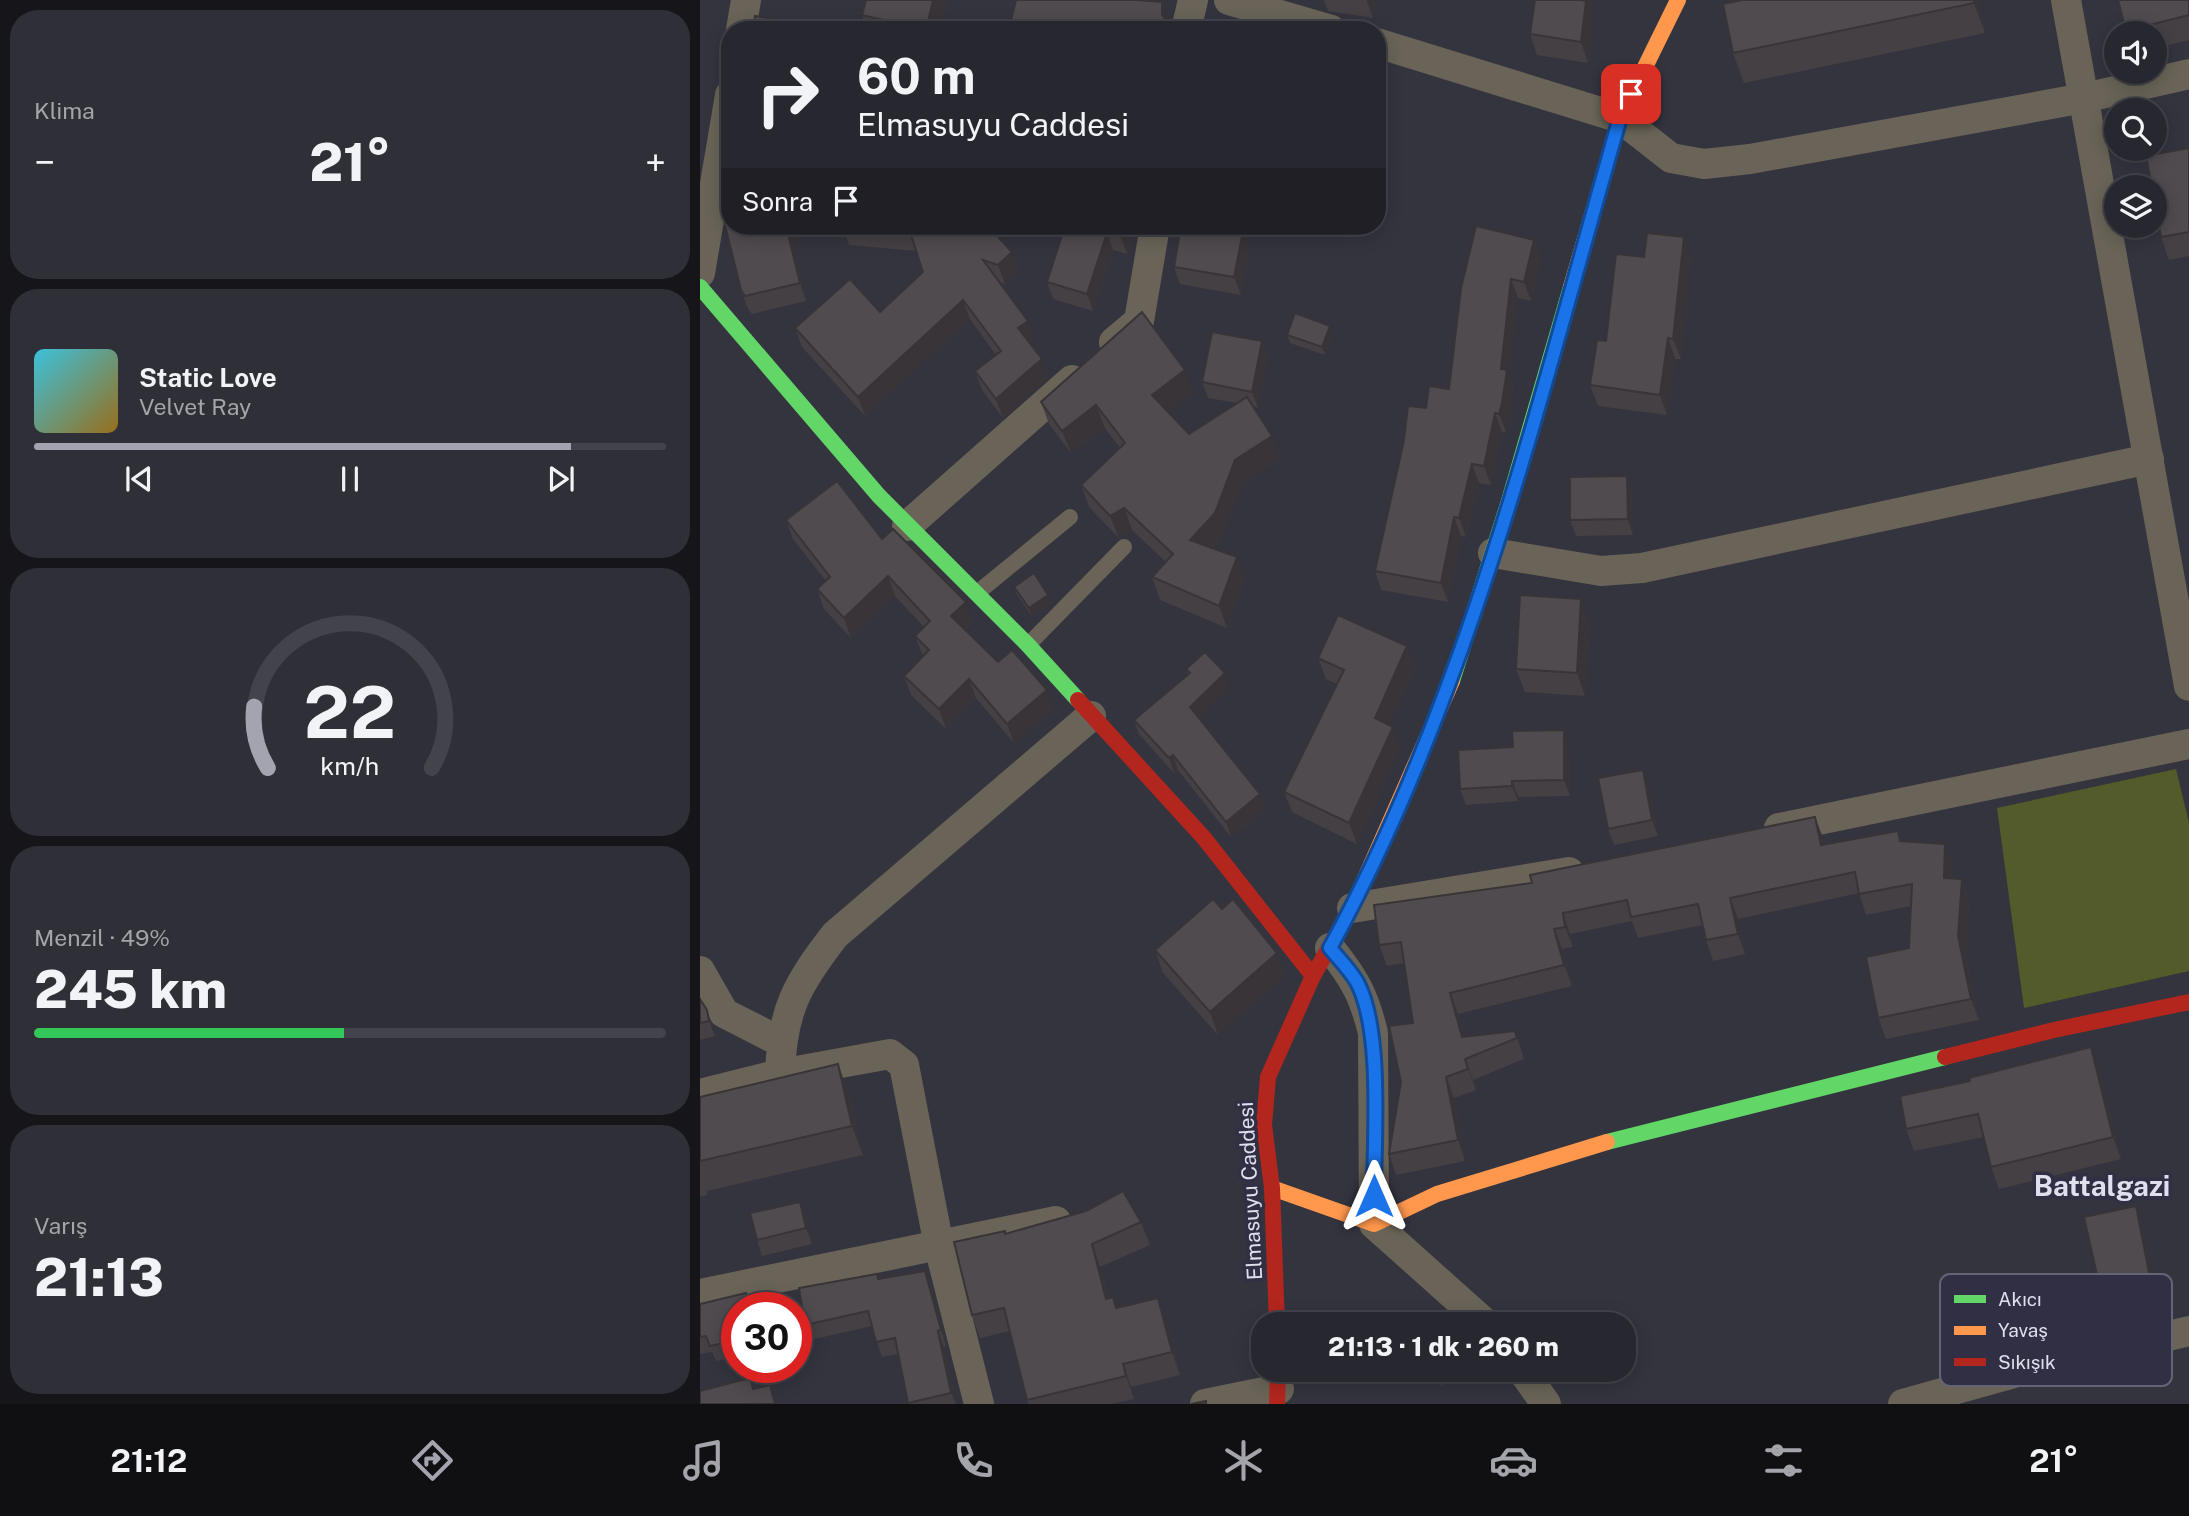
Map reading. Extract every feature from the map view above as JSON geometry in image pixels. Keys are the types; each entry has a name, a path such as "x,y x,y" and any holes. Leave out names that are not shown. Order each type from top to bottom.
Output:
{"street":[{"path":"742,21 746,0"},
{"path":"1188,21 1193,0"},
{"path":"1229,0 1300,21"},
{"name":"Elmasuyu Caddesi","path":"1277,1312 1272,1188 1264,1125 1268,1077 1313,976 1352,908 1444,702 1493,553 1620,118 1678,0"},
{"path":"2066,0 2189,686"},
{"path":"1386,46 1620,118 1671,158 1704,164 1750,159 2084,98 2188,76"},
{"path":"700,272 721,148"},
{"path":"907,526 1139,321 1153,235"},
{"path":"700,287 907,526 1028,645 1204,838 1313,976"},
{"path":"1493,553 1601,571 1642,568 2150,459"},
{"path":"780,1074 781,1042 789,1008 808,970 835,935 1091,716"},
{"path":"1754,833 2189,744"},
{"path":"1352,908 1590,867"},
{"path":"1330,948 1356,980 1366,1004 1373,1033 1374,1224"},
{"path":"700,971 724,1013 781,1042"},
{"path":"1374,1224 1437,1194 1614,1140 2054,1030 2189,1002"},
{"path":"700,1094 780,1074 890,1054 904,1065 939,1246 979,1404"},
{"path":"1272,1188 1374,1224 1472,1312"},
{"path":"700,1294 1056,1221"},
{"path":"1530,1382 1546,1404"},
{"path":"1903,1404 1967,1386"},
{"path":"1205,1404 1278,1388"}],"lane":[{"path":"977,593 1070,516"},
{"path":"1028,645 1124,547"}],"green space":[{"path":"2176,769 2189,823 2189,971 2024,1008 1997,808"}],"building":[{"path":"866,0 933,0 928,21 888,21 862,15"},
{"path":"1016,0 1137,0 1162,2 1162,15 1168,21 1011,21"},
{"path":"1535,0 1586,1 1581,42 1530,34"},
{"path":"1742,0 1974,0 1974,3 1733,53 1723,4"},
{"path":"2118,0 2189,0 2189,15 2165,21 2123,21"},
{"path":"755,16 786,21 754,21"},
{"path":"2189,148 2189,232 2167,236 2167,175 2150,175 2147,161 2167,161 2167,152"},
{"path":"1476,226 1534,240 1524,282 1511,279 1501,369 1507,370 1502,403 1499,414 1495,413 1484,466 1472,464 1459,518 1454,517 1441,583 1375,571 1404,440 1408,406 1426,408 1429,386 1449,389 1461,288"},
{"path":"1647,233 1684,237 1673,339 1668,338 1660,395 1590,385 1597,340 1606,341 1616,254 1644,257"},
{"path":"727,235 789,235 800,283 745,296 741,290"},
{"path":"911,235 996,235 1012,252 998,265 983,260 1028,321 1018,328 1042,359 996,399 975,371 1001,351 963,300 858,397 795,328 850,279 880,312 923,272"},
{"path":"1062,235 1106,235 1087,294 1047,282"},
{"path":"1179,235 1242,235 1234,277 1174,267"},
{"path":"1142,312 1185,370 1152,395 1189,434 1247,397 1272,436 1235,460 1215,513 1190,540 1237,557 1219,606 1152,577 1173,554 1124,508 1110,516 1081,485 1125,443 1096,405 1062,431 1041,402"},
{"path":"1295,313 1330,326 1322,347 1287,335"},
{"path":"1212,332 1262,341 1252,392 1202,382"},
{"path":"1627,476 1628,519 1570,520 1570,477"},
{"path":"837,481 882,539 893,529 966,602 951,616 998,662 1012,650 1047,690 1007,724 969,679 939,709 904,676 929,650 915,636 930,621 888,576 844,618 817,589 830,577 786,520"},
{"path":"1034,573 1048,595 1029,608 1014,587"},
{"path":"1520,595 1581,599 1577,673 1516,669"},
{"path":"1338,615 1407,646 1375,718 1393,727 1349,823 1284,792 1344,670 1318,658"},
{"path":"1205,652 1225,673 1190,707 1260,794 1226,822 1173,755 1169,758 1134,720 1190,673 1186,669"},
{"path":"1564,730 1564,780 1512,781 1512,786 1460,789 1458,750 1513,747 1512,731"},
{"path":"1643,770 1652,820 1608,829 1598,778"},
{"path":"1815,817 1821,845 1898,831 1900,841 1945,844 1944,878 1962,879 1958,936 1971,999 1878,1018 1866,957 1909,948 1912,884 1859,894 1855,872 1730,898 1738,934 1706,940 1698,904 1631,917 1627,900 1563,913 1565,927 1554,929 1564,965 1450,993 1462,1037 1515,1031 1517,1038 1465,1059 1468,1069 1446,1077 1458,1140 1389,1154 1401,1082 1389,1026 1413,1023 1401,942 1379,945 1374,905 1532,883 1530,875"},
{"path":"1213,899 1222,909 1233,899 1277,953 1210,1012 1155,950"},
{"path":"700,999 707,1010 709,1021 700,1023"},
{"path":"2091,1047 2113,1137 1991,1167 1978,1114 1906,1129 1900,1096 1970,1081 1969,1078"},
{"path":"838,1064 852,1126 700,1161 700,1097"},
{"path":"1123,1191 1141,1222 1092,1244 1106,1299 1113,1297 1116,1308 1158,1298 1172,1352 1123,1364 1126,1376 1027,1400 1004,1308 972,1315 954,1242 1005,1231 1005,1234 1086,1211"},
{"path":"800,1202 806,1228 757,1240 750,1213"},
{"path":"2136,1206 2149,1274 2097,1274 2084,1217"},
{"path":"925,1271 941,1330 938,1331 951,1393 908,1403 895,1338 876,1342 868,1311 812,1323 812,1292 800,1292 799,1288 877,1274 878,1279"},
{"path":"721,1299 721,1344 710,1346 706,1336 700,1337 700,1304"},
{"path":"731,1383 751,1383 753,1389 770,1385 775,1404 700,1404 700,1391"}],"traffic: fast":[{"path":"700,287 879,496 1028,645 1078,700"},
{"path":"1452,681 1509,501 1571,287"},
{"path":"1607,1142 1945,1057"}],"traffic: slow":[{"path":"1571,287 1620,118 1678,0"},
{"path":"1334,939 1352,908 1452,681"},
{"path":"1272,1188 1374,1224 1437,1194 1607,1142"}],"traffic: jam":[{"path":"1078,700 1204,838 1313,976"},
{"path":"1277,1312 1272,1188 1264,1125 1268,1077 1313,976 1334,939"},
{"path":"1945,1057 2054,1030 2189,1002"},
{"path":"1277,1404 1278,1382"}],"district":[{"name":"Battalgazi","path":"2102,1185"}],"route":[{"path":"1374,1196 1373,1033 1366,1004 1356,980 1330,948 1352,908 1444,702 1510,501 1620,118 1631,94"}]}
